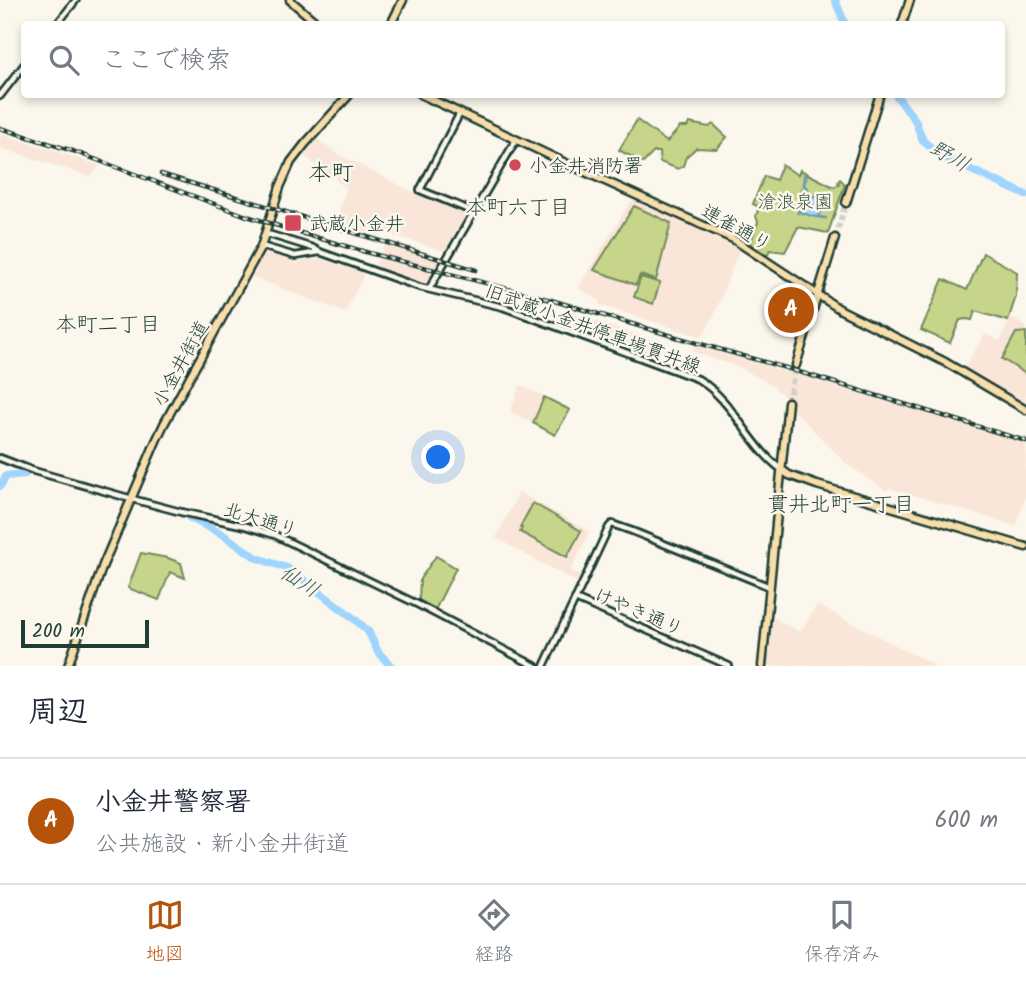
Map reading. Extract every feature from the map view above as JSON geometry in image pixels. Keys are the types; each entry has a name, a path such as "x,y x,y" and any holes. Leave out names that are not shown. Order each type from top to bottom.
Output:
{"main road":[{"path":"290,0 314,21"},
{"path":"392,21 403,0"},
{"path":"903,21 910,0"},
{"name":"小金井街道","path":"68,666 103,565 164,424 264,247 265,234 280,187 291,163 346,98"},
{"name":"連雀通り","path":"428,98 733,239 841,310 945,362 1026,410"},
{"path":"846,203 879,98"},
{"path":"796,365 835,238"},
{"path":"762,666 788,402"},
{"path":"782,470 817,485 1026,547"}],"street":[{"path":"59,21 76,0"},
{"path":"0,96 21,69"},
{"path":"460,113 420,190 474,212"},
{"path":"429,289 516,140"},
{"name":"旧武蔵小金井停車場貫井線","path":"265,234 429,289 503,307 698,379 726,402 763,454 782,470"},
{"path":"264,247 295,256 320,252"},
{"name":"北大通り","path":"0,458 34,471 132,499 275,535 417,604 535,666"},
{"path":"544,666 612,524 770,587"},
{"name":"けやき通り","path":"575,599 729,666"}],"shaded area":[{"path":"0,134 100,166 91,177 0,148"},
{"path":"316,138 338,154 413,192 467,213 445,251 383,232 381,236 336,223 346,188 303,155"},
{"path":"635,201 738,248 714,316 702,337 599,305 600,301 578,288 630,202"},
{"path":"387,240 442,257 429,281 417,282 375,266"},
{"path":"267,253 297,263 319,258 364,274 345,313 253,277 262,255"},
{"path":"564,311 665,344 663,349 650,344 646,355 558,322"},
{"path":"1011,317 1026,327 1026,407 963,370 985,334 1000,341"},
{"path":"695,345 1026,442 1026,494 1016,526 889,488 888,491 883,489 848,465 792,409 794,404 771,385 741,368 693,352"},
{"path":"520,385 543,396 532,423 510,412"},
{"path":"519,492 590,532 571,570 581,576 578,583 496,538"},
{"path":"817,605 936,666 768,666 773,617 800,632"}],"green space":[{"path":"637,120 667,142 680,127 687,127 689,123 709,127 713,124 727,137 717,149 696,148 678,169 660,162 659,152 654,152 643,163 619,150"},
{"name":"滄浪泉園","path":"782,165 798,175 800,170 834,187 839,184 840,179 845,184 828,233 798,227 785,252 770,250 767,255 750,244 758,222 756,216 759,207 753,204 764,176 776,180"},
{"path":"634,206 671,223 656,280 640,275 636,285 594,270"},
{"path":"983,253 1017,272 1016,296 1008,321 975,311 972,320 960,320 950,343 921,330 943,279 967,290"},
{"path":"641,277 660,283 653,304 634,297"},
{"path":"1026,332 1026,374 1002,359 1016,333"},
{"path":"544,397 570,410 555,435 533,423"},
{"path":"533,503 581,531 567,557 520,532"},
{"path":"141,553 181,563 185,578 170,572 159,600 128,588"},
{"path":"436,556 456,568 435,610 419,600 420,579"}],"water":[{"path":"804,175 807,176 804,185 808,188 809,195 825,199 819,206 819,211 823,212 819,214 820,217 827,218 818,217 799,212 797,214 802,203 799,199 802,189 804,194 807,192 803,185"}],"waterway":[{"name":"野川","path":"835,0 844,21"},
{"name":"野川","path":"898,98 915,120 923,141 943,157 1026,195"},
{"name":"仙川","path":"0,486 6,476 25,474"},
{"name":"仙川","path":"190,518 222,534 257,558 287,568 368,631 378,652 391,666"}],"tunnel":[{"path":"835,238 846,203"},
{"path":"788,402 796,365"}],"railway":[{"path":"0,128 73,151 291,230 551,300 1026,441"},
{"path":"161,174 476,270"}],"place":[{"name":"小金井消防署","path":"515,165"},
{"name":"武蔵小金井","path":"293,223"},
{"name":"小金井警察署","path":"791,310"}],"district":[{"name":"本町","path":"331,172"},
{"name":"本町六丁目","path":"518,207"},
{"name":"本町二丁目","path":"108,324"},
{"name":"貫井北町一丁目","path":"841,504"}]}
